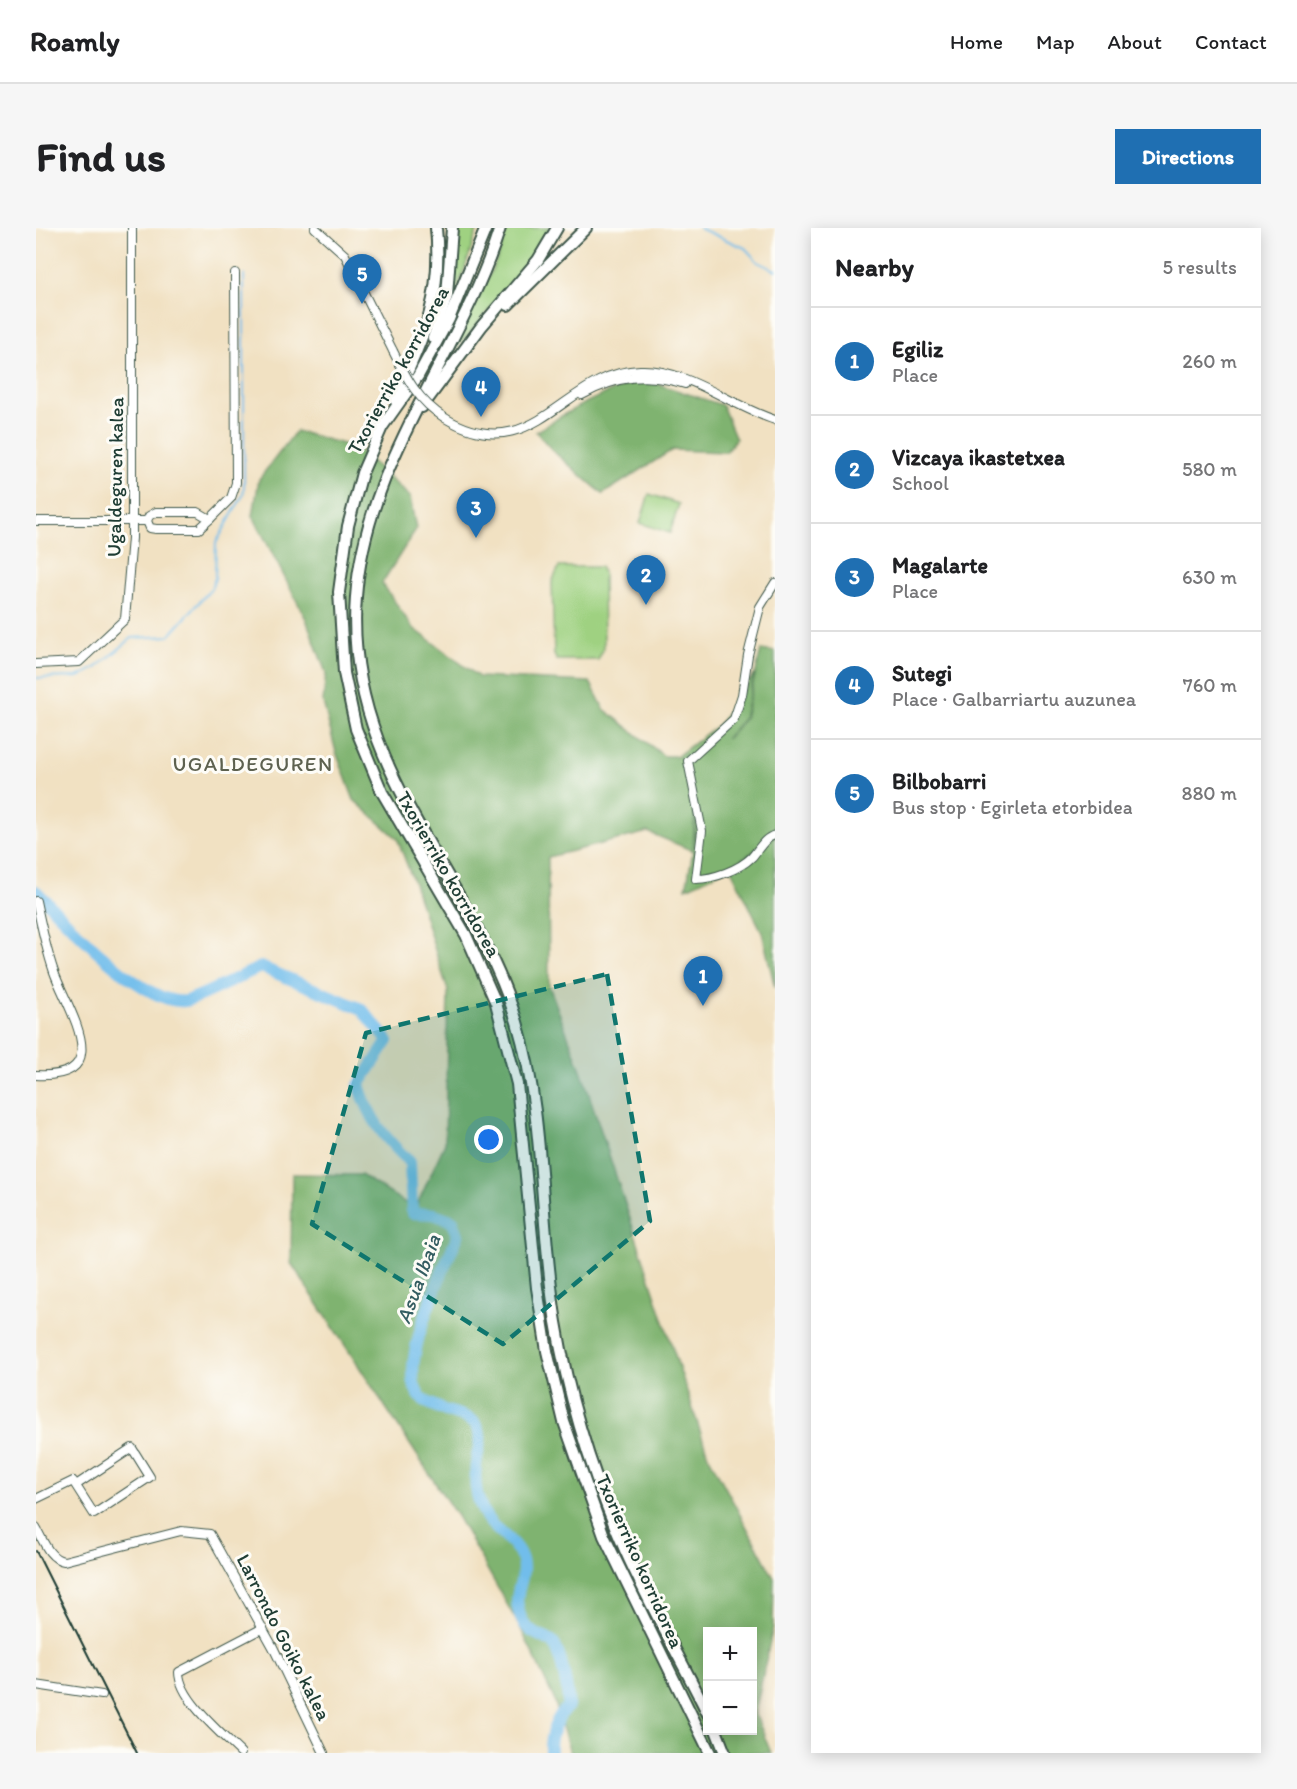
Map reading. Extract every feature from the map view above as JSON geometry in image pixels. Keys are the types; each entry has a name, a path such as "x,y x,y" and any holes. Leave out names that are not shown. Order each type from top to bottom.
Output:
{"highway":[{"path":"382,428 432,313 438,261 436,228"},
{"path":"399,402 435,333 442,311 450,274 452,228"},
{"name":"Txorierriko korridorea","path":"486,228 475,261 449,319 418,376 382,428 362,473 348,526 342,567 340,642 351,709 362,745 382,792 466,934 496,1003 517,1084 537,1288 547,1350 564,1422 604,1536 710,1753"},
{"name":"Txorierriko korridorea","path":"500,228 470,305 406,429 375,501 360,568 355,626 364,698 373,730 393,780 476,924 510,1002 531,1084 548,1274 561,1348 577,1418 617,1531 703,1704"},
{"path":"406,429 465,348 538,260 557,228"},
{"path":"465,348 586,228"},
{"path":"718,1735 725,1753"}],"street":[{"name":"Ugaldeguren kalea","path":"36,664 79,662 126,619 132,520 132,228"},
{"path":"315,228 345,255 413,389 427,405 445,418 476,431 507,432 538,422 567,403 609,382 639,376 669,379 706,390 771,419"},
{"path":"210,519 198,512 156,512 149,516 147,521 150,528 156,529 199,529 210,519 231,498 236,483 235,273"},
{"path":"36,521 147,521"},
{"path":"775,583 759,607 742,695 734,718 688,761 702,831 696,879 723,873 750,859 763,842 775,835"},
{"path":"36,901 53,968 81,1033 83,1049 79,1060 68,1071 36,1075"},
{"path":"36,1499 73,1481 94,1514 150,1477 132,1448 76,1485"},
{"name":"Larrondo Goiko kalea","path":"36,1528 49,1551 59,1560 64,1561 181,1531 206,1533 213,1536 324,1753"},
{"path":"241,1753 188,1697 179,1678 182,1669 262,1628"},
{"path":"36,1685 102,1695"}],"highlighted area":[{"path":"607,974 650,1221 503,1344 312,1224 366,1033"}],"green space":[{"path":"455,228 478,228 449,307"},
{"path":"508,228 550,228 536,254 451,355 497,259"},
{"path":"637,382 658,384 722,405 736,439 726,452 672,450 603,494 554,452 536,432 585,403"},
{"path":"296,431 357,448 410,497 416,529 382,583 412,627 479,677 590,682 604,709 664,756 677,756 719,724 754,674 744,718 725,739 728,737 745,718 761,650 775,652 775,835 732,865 686,888 693,851 648,832 548,857 549,986 581,1070 708,1455 774,1578 773,1627 757,1703 757,1627 703,1627 703,1735 757,1735 757,1718 771,1753 570,1753 554,1699 521,1629 457,1516 291,1263 292,1174 361,1175 415,1209 445,1143 448,991 415,886 397,838 354,800 336,752 323,702 326,673 306,619 253,516 259,479"},
{"path":"649,494 679,504 670,533 640,523"},
{"path":"559,567 600,567 603,573 604,648 598,660 557,660 554,655 552,582"},
{"path":"775,836 775,988 762,932 731,869"}],"waterway":[{"path":"699,228 745,248 758,262 775,270"},
{"path":"36,678 78,677 96,668 132,638 169,636 211,589 215,578 216,543 243,495 244,488 244,275"},
{"name":"Asua Ibaia","path":"36,891 106,959 148,990 168,999 185,1001 192,999 261,967 362,1009 388,1041 359,1085 363,1097 378,1127 410,1162 412,1213 434,1214 453,1221 458,1235 425,1316 414,1362 414,1381 419,1395 424,1400 472,1420 478,1429 480,1440 475,1478 480,1505 487,1518 519,1552 523,1568 517,1601 521,1618 530,1631 552,1642 558,1653 563,1672 568,1706 554,1727 550,1753"}],"railway":[{"path":"36,1551 137,1753"}],"place":[{"name":"Bilbobarri","path":"362,304"},
{"name":"Sutegi","path":"481,417"},
{"name":"Magalarte","path":"476,538"},
{"name":"Vizcaya ikastetxea","path":"646,605"},
{"name":"Egiliz","path":"703,1006"}],"district":[{"name":"UGALDEGUREN","path":"253,763"}]}
